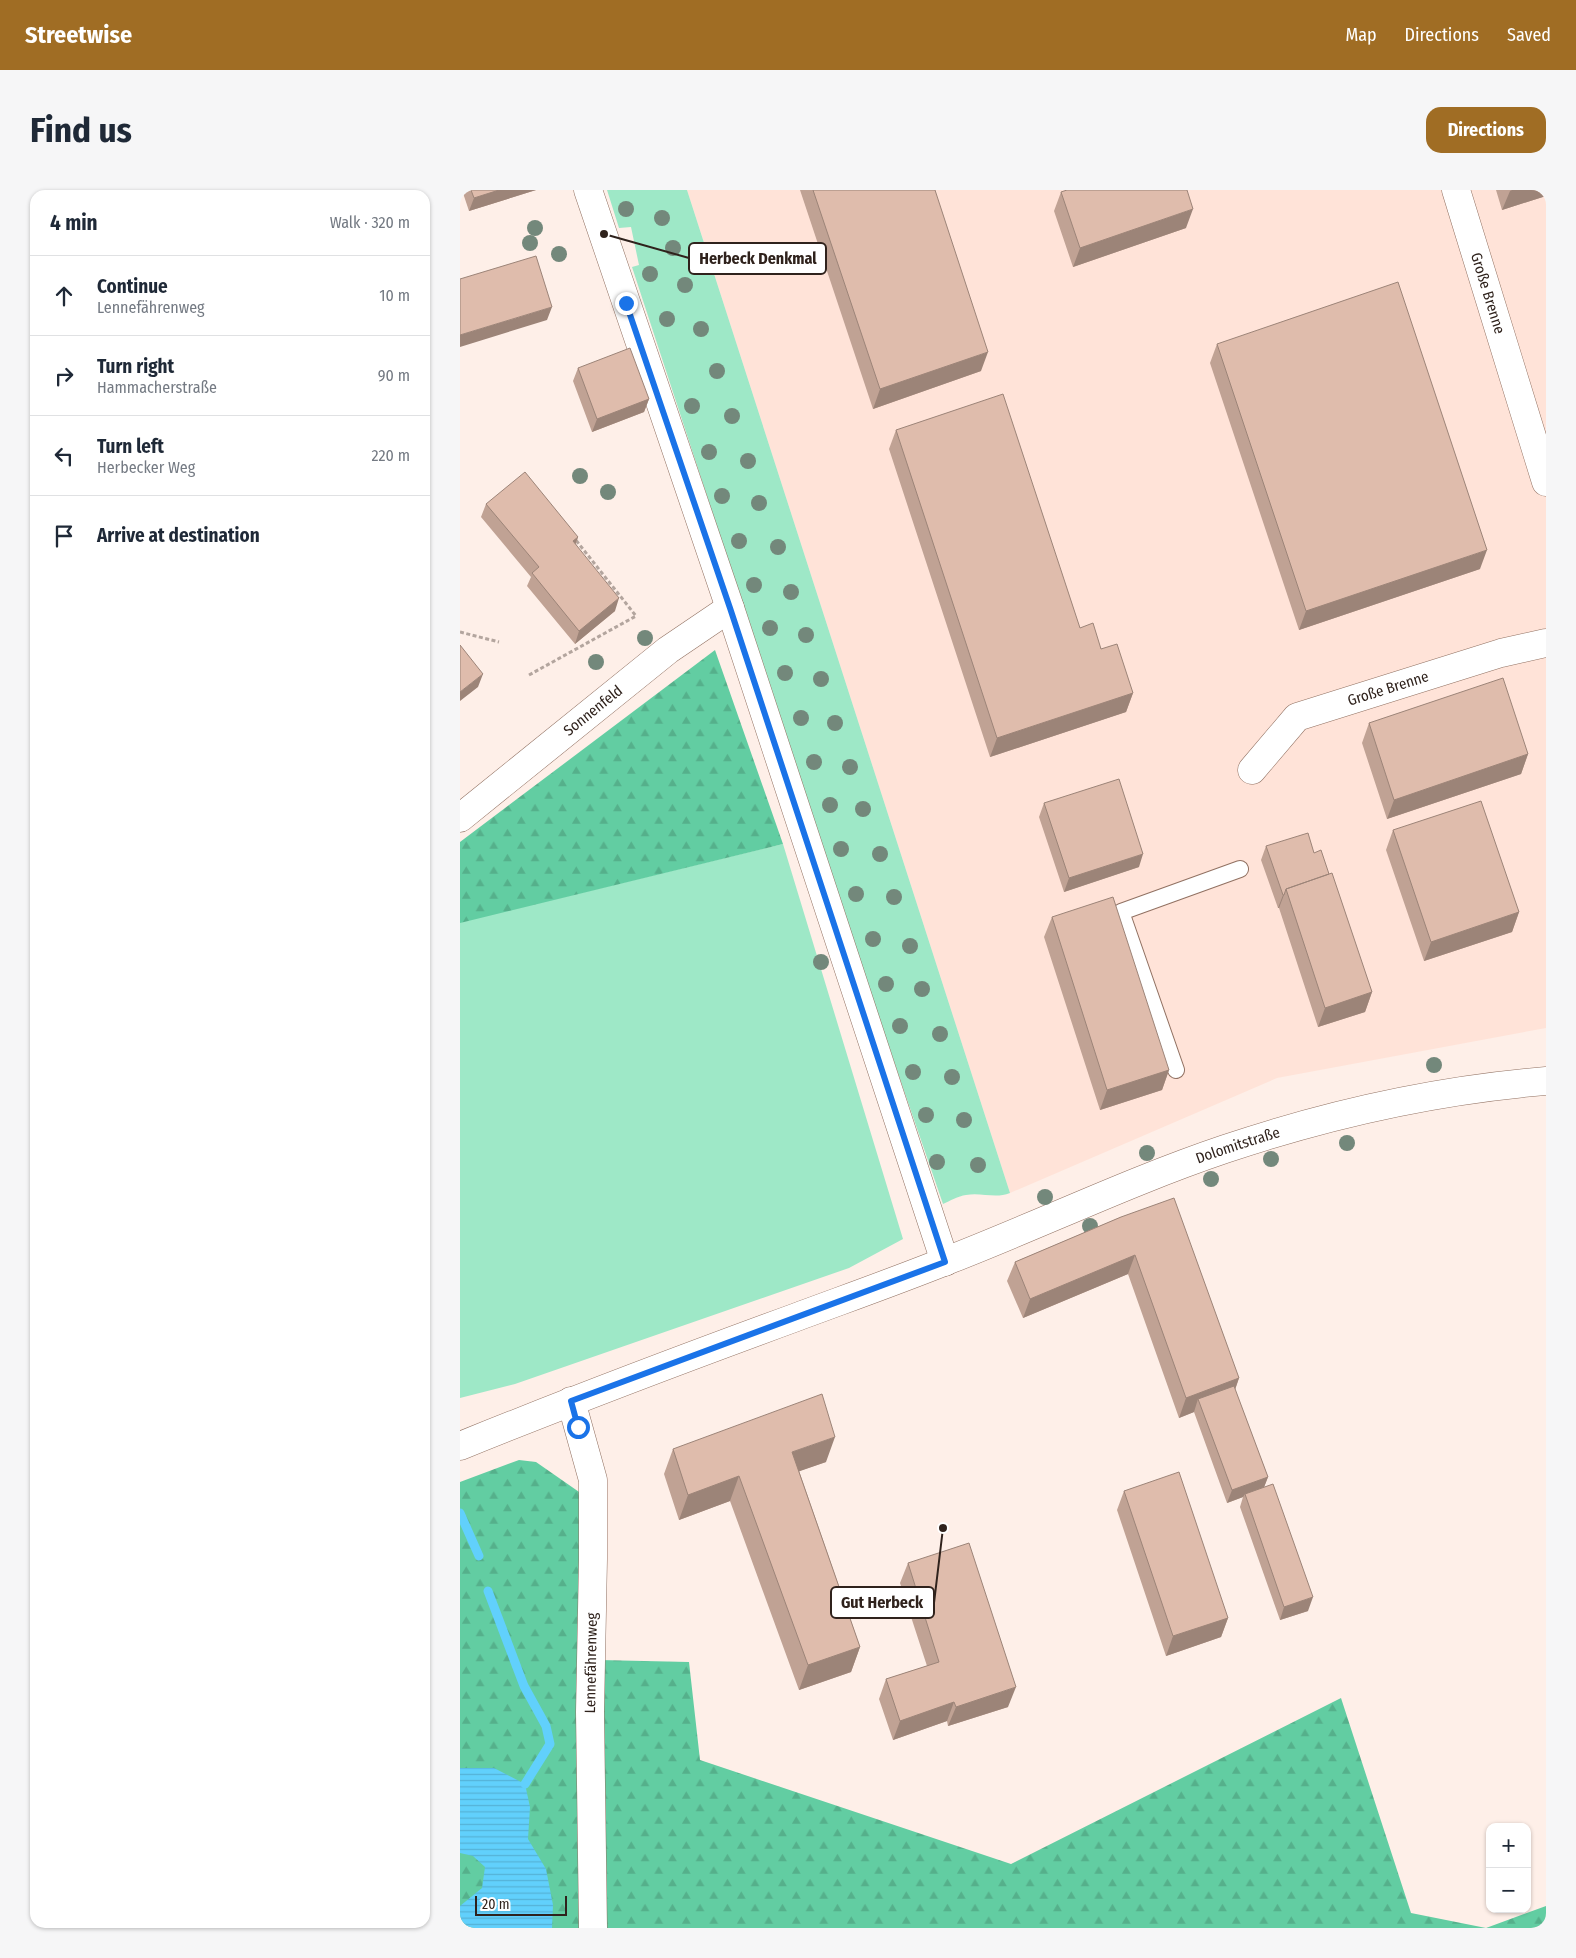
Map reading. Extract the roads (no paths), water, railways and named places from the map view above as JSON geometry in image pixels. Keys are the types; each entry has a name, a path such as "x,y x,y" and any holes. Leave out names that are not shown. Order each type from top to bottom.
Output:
{"street":[{"path":"588,190 730,608 945,1262"},
{"name":"Große Brenne","path":"1456,190 1546,482"},
{"name":"Sonnenfeld","path":"460,818 668,650 730,608"},
{"name":"Große Brenne","path":"1252,770 1297,717 1500,653 1546,643"},
{"name":"Dolomitstraße","path":"460,1446 571,1401 945,1262 1140,1181 1242,1144 1311,1123 1396,1102 1497,1085 1546,1081"},
{"name":"Lennefährenweg","path":"571,1401 593,1480 590,1712 593,1928"}],"lane":[{"path":"1176,1070 1121,912 1240,868"}],"water":[{"path":"460,1768 494,1768 525,1784 530,1807 528,1839 546,1869 553,1905 552,1928 460,1928 460,1906 482,1888 485,1867 473,1856 460,1853"}],"waterway":[{"path":"460,1513 479,1556"},
{"path":"488,1591 524,1686 546,1726 550,1744 525,1784"}],"place":[{"name":"Herbeck Denkmal","path":"604,234"},
{"name":"Gut Herbeck","path":"943,1528"}]}
